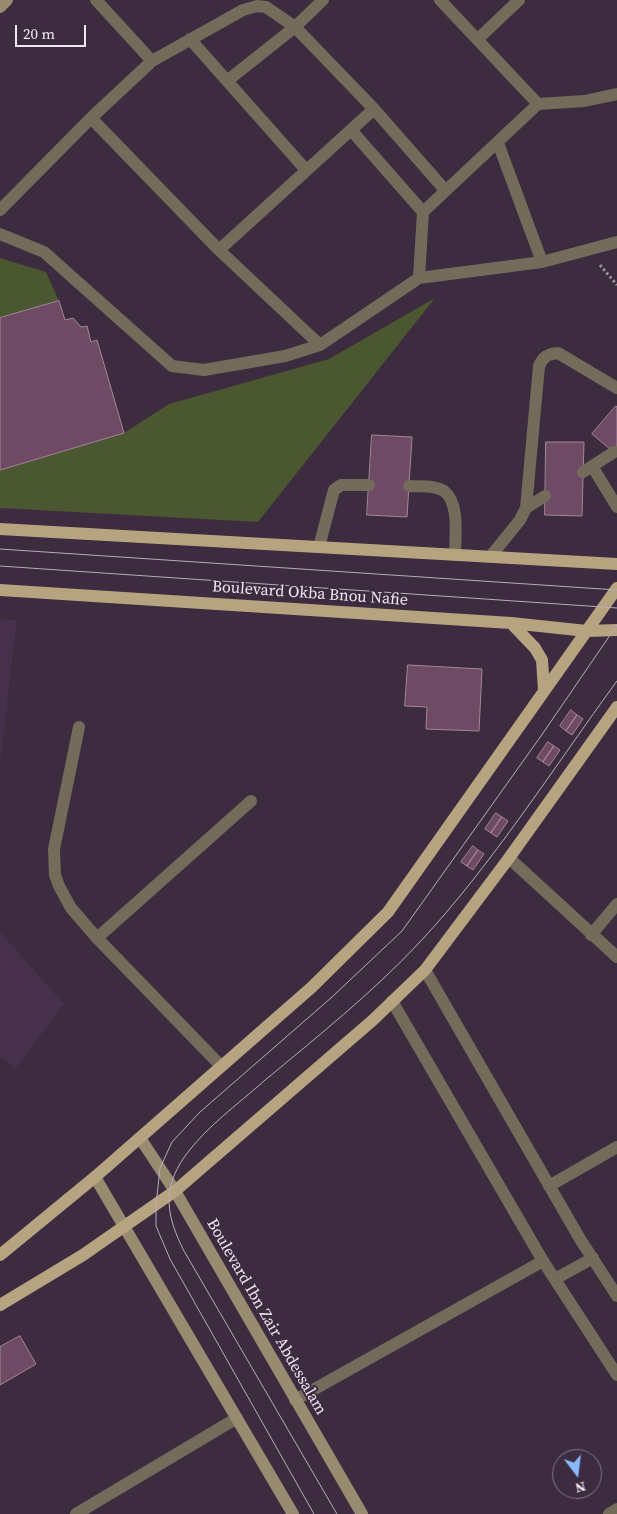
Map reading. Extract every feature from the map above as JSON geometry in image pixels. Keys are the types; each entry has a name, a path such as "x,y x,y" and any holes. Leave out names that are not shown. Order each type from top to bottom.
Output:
{"main road":[{"path":"0,529 617,564"},
{"path":"0,1255 95,1177 312,987 388,912 617,588"},
{"name":"Boulevard Okba Bnou Nafie","path":"0,590 511,623 587,631 617,630"},
{"path":"511,623 535,648 542,660 544,690"},
{"path":"0,1305 26,1291 126,1227 175,1191 425,970 509,858 617,706"}],"street":[{"path":"0,7 7,0"},
{"path":"96,0 152,60"},
{"path":"227,81 295,27 323,0"},
{"path":"440,0 538,104"},
{"path":"478,39 519,0"},
{"path":"0,210 91,118 152,60 248,8 257,6 270,9 295,27 374,109 445,190"},
{"path":"190,39 306,170"},
{"path":"419,278 423,212 445,190 538,104 584,101 617,94"},
{"path":"219,250 374,109"},
{"path":"91,118 219,250 320,345"},
{"path":"351,130 423,212"},
{"path":"498,143 542,262"},
{"path":"0,234 44,252 172,366 204,370 285,356 320,345 419,278 542,262 617,242"},
{"path":"490,557 520,520 526,508 538,366 542,359 549,354 558,353 617,388"},
{"path":"614,452 588,469 617,506"},
{"path":"319,547 334,490 341,485 369,484"},
{"path":"409,486 433,487 443,490 451,498 454,509 455,554"},
{"path":"526,508 545,496"},
{"path":"79,727 54,849 55,875 66,900 97,938 221,1066"},
{"path":"97,938 251,801"},
{"path":"509,858 617,957"},
{"path":"592,935 617,904"},
{"path":"425,970 549,1186 617,1296"},
{"path":"392,1001 543,1261 617,1375"},
{"name":"Boulevard Ibn Zair Abdessalam","path":"140,1138 175,1191 362,1514"},
{"path":"549,1186 617,1147"},
{"path":"95,1177 293,1514"},
{"path":"555,1279 592,1258"},
{"path":"295,1400 543,1261"},
{"path":"76,1514 237,1418"},
{"path":"609,1514 617,1509"}],"path":[{"path":"587,250 617,285"}],"shaded area":[{"path":"0,619 17,620 0,763"},
{"path":"0,932 64,1004 15,1069 0,1056"}],"green space":[{"path":"0,258 46,272 59,301 0,318"},
{"path":"435,298 258,522 0,508 0,470 124,433 169,404 329,359"}],"building":[{"path":"59,301 65,320 73,318 81,327 87,326 91,342 97,340 124,433 0,470 0,318"},
{"path":"617,407 617,455 592,434"},
{"path":"372,435 412,437 407,517 367,515"},
{"path":"546,442 584,442 582,516 545,515"},
{"path":"408,665 482,669 479,731 426,729 427,707 405,706"},
{"path":"571,710 577,715 566,731 560,726"},
{"path":"577,715 583,719 572,735 566,731"},
{"path":"548,742 554,746 543,762 537,758"},
{"path":"554,746 560,750 549,766 543,762"},
{"path":"496,813 502,817 491,833 485,829"},
{"path":"502,817 508,821 497,837 491,833"},
{"path":"473,846 478,850 467,866 461,862"},
{"path":"478,850 484,854 473,870 467,866"},
{"path":"20,1336 36,1364 0,1385 0,1347"}],"tram line":[{"path":"0,549 617,590"},
{"path":"0,566 617,608"},
{"path":"314,1514 170,1259 156,1226 160,1168 172,1142 200,1112 332,997 402,931 541,736 617,625"},
{"path":"337,1514 178,1239 169,1204 172,1180 177,1168 193,1145 212,1126 363,997 419,943 446,913 522,815 617,681"}]}
